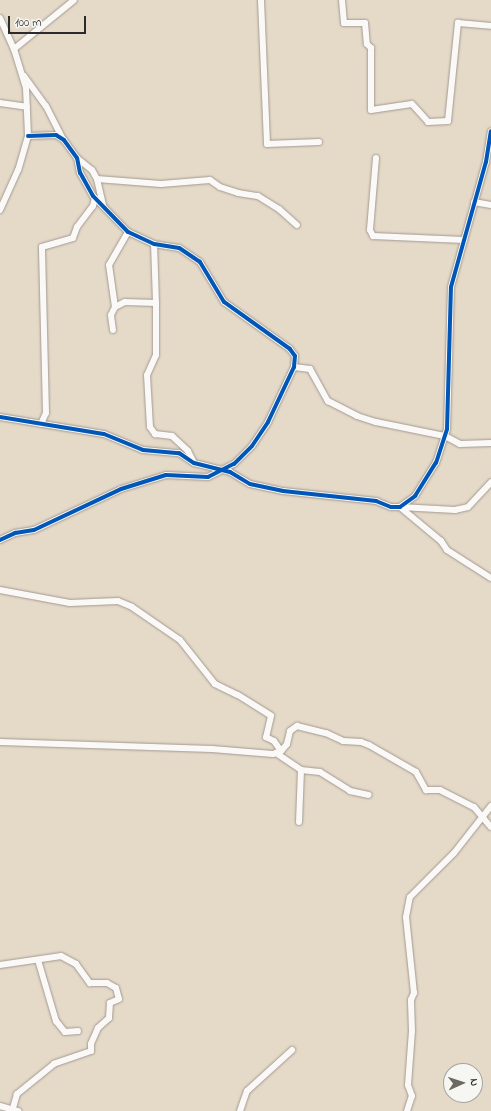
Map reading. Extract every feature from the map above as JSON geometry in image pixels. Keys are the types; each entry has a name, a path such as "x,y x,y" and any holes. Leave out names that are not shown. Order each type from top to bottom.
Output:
{"street":[{"path":"14,49 74,0"},
{"path":"261,0 267,144 319,142"},
{"path":"342,0 344,23 365,23 367,44 371,48 371,110 412,104 428,122 448,121 458,23 491,26"},
{"path":"0,18 14,49 22,73 28,107 28,136 18,170 0,210"},
{"path":"22,73 46,106 64,140 77,158 92,170 97,179 102,206"},
{"path":"0,103 28,107"},
{"path":"400,507 415,496 423,485 436,463 445,436 450,387 451,287 486,162 491,131"},
{"path":"28,136 56,135 64,140"},
{"path":"0,540 15,533 34,530 121,489 166,475 208,478 234,464 260,434 278,407 294,367 295,356 290,349 224,302 200,262 179,248 154,244 128,232 95,198 80,173 77,158"},
{"path":"376,158 370,230 373,236 464,240"},
{"path":"97,179 153,184 210,180 220,187 238,193 258,196 279,209 297,225"},
{"path":"41,424 46,413 42,247 73,238 77,227 93,206 95,198"},
{"path":"474,202 491,205"},
{"path":"113,330 111,315 114,307 109,265 128,232"},
{"path":"154,244 156,355 147,375 150,427 155,434 172,436 188,451 194,463"},
{"path":"114,307 125,302 156,303"},
{"path":"294,367 310,369 328,401 357,416 376,422 445,436 460,444 491,443"},
{"path":"0,417 104,434 143,450 179,453 194,463 223,470 257,486 376,501 391,507 431,510 461,508 468,506 491,482"},
{"path":"400,507 441,541 447,550 491,578"},
{"path":"0,590 70,603 118,601 132,607 180,640 215,684 238,695 271,716 266,737 274,741 279,752 301,770 320,772 350,791 369,795"},
{"path":"279,752 286,744 290,732 297,726 326,733 343,741 361,742 416,772 426,790 440,790 474,807 491,826"},
{"path":"0,742 279,752"},
{"path":"299,822 301,770"},
{"path":"407,1111 412,1096 408,1085 412,1031 411,1000 414,993 406,917 410,897 454,853 476,823 484,818 491,808"},
{"path":"0,965 60,956 68,958 80,968 90,983 107,983 116,988 119,999 110,1003 109,1018 98,1028 91,1044 91,1051 54,1064 17,1094 14,1110 0,1106"},
{"path":"38,960 56,1021 66,1032 78,1031"},
{"path":"240,1111 247,1091 292,1050"}],"cycle path":[{"path":"0,417 104,434 143,450 179,453 194,463 230,472 250,484 283,491 376,501 391,507 400,507 415,496 436,463 447,429 451,287 486,162 491,131"},
{"path":"0,540 15,533 34,530 121,489 166,475 208,477 234,464 252,446 268,422 294,367 295,356 290,349 224,302 200,262 179,248 154,244 128,232 93,196 80,173 77,158 64,140 56,135 28,136"}]}
